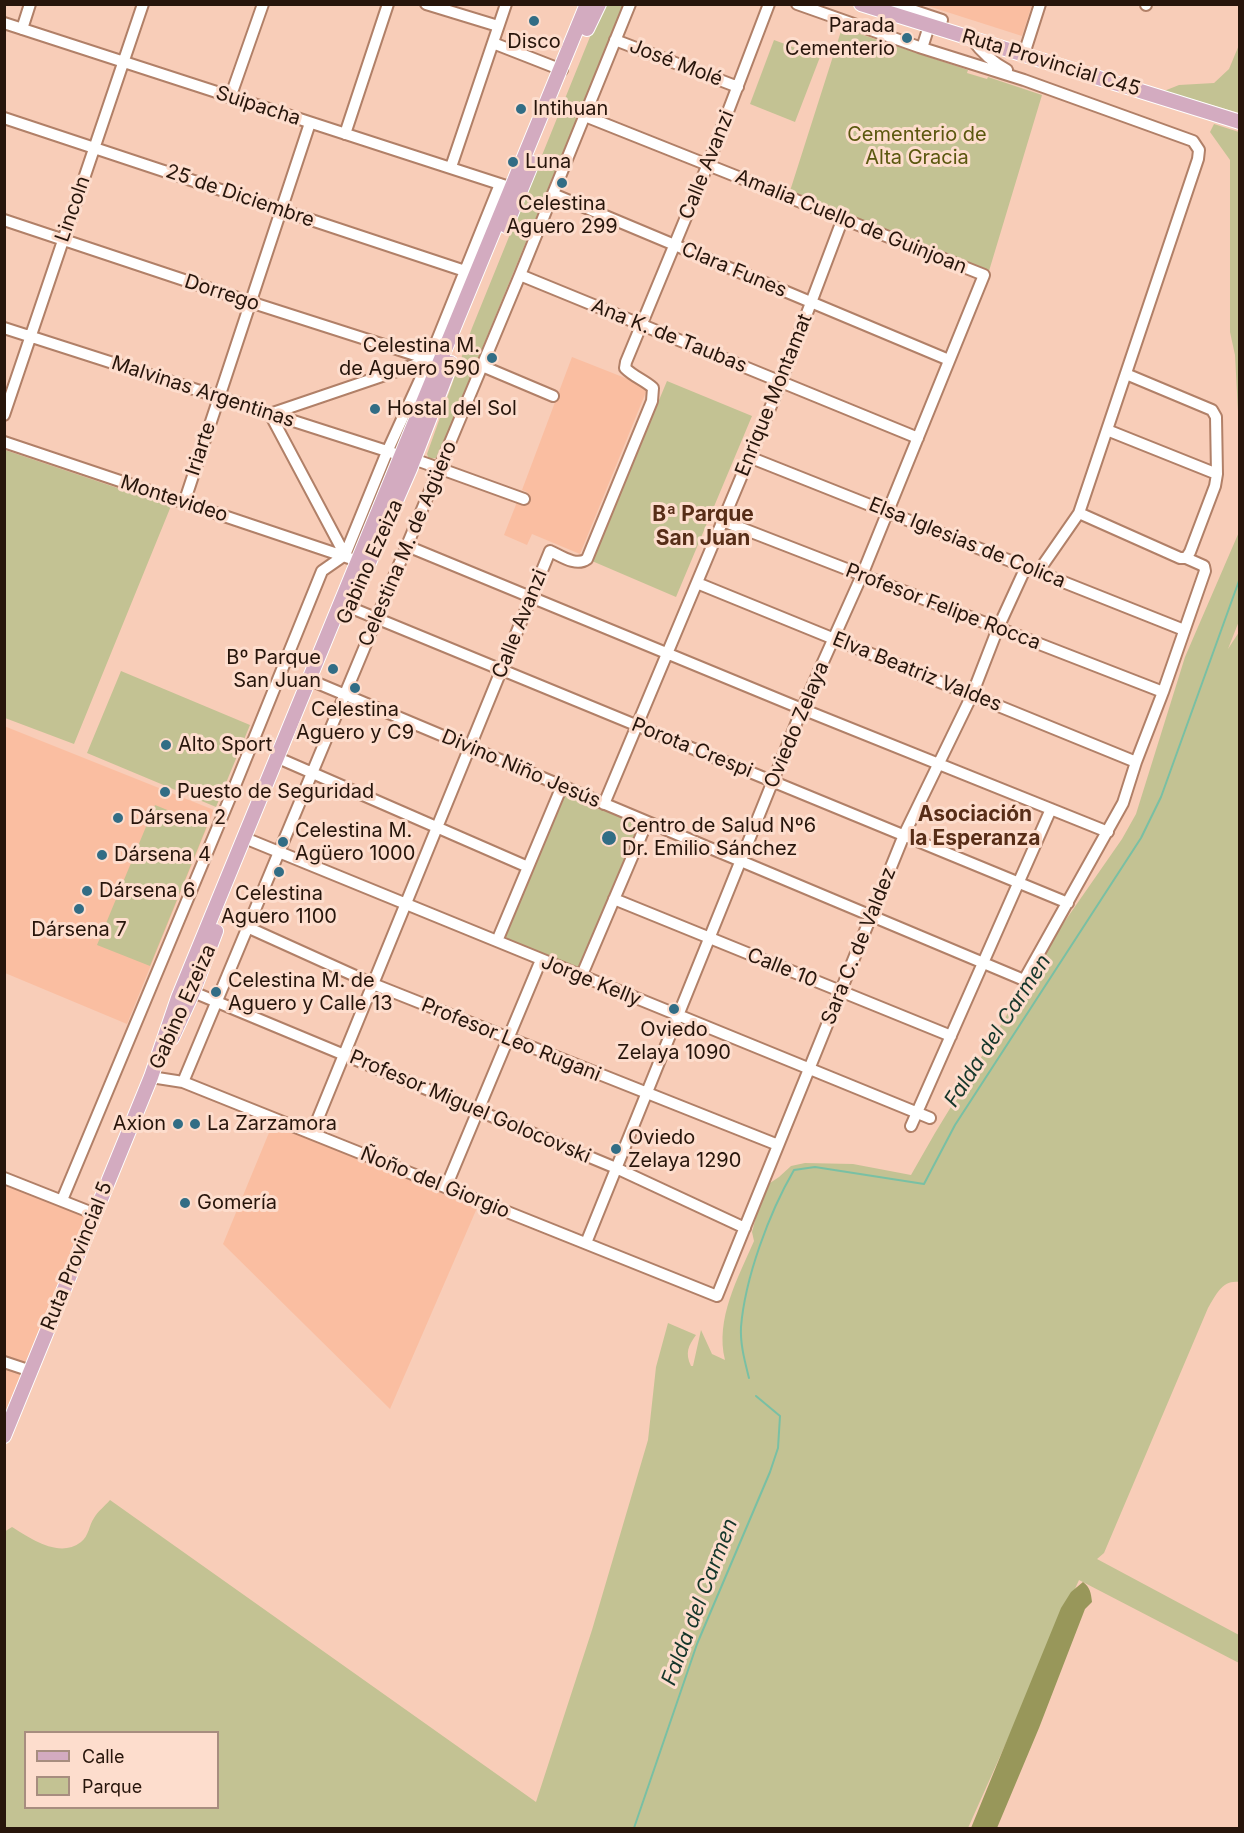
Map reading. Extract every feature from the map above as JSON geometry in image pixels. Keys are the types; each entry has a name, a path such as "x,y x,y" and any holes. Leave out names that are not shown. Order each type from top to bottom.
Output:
{"main road":[{"name":"Gabino Ezeiza","path":"151,1077 166,1051 193,992 285,761 350,607 408,457 435,362 506,186 562,70 587,4"},
{"name":"Gabino Ezeiza","path":"151,1077 178,998 358,561 408,457 462,334 599,4"},
{"name":"Ruta Provincial C45","path":"861,4 1238,121"},
{"name":"Ruta Provincial 5","path":"4,1436 151,1077"}],"street":[{"path":"22,29 30,4"},
{"name":"Lincoln","path":"4,415 143,4"},
{"path":"230,98 263,4"},
{"path":"345,134 388,4"},
{"path":"426,4 498,26"},
{"path":"450,167 506,4"},
{"name":"Celestina M. de Agüero","path":"183,1082 440,468 630,4"},
{"name":"Calle Avanzi","path":"312,1133 550,551 573,562 582,562 587,559 652,401 653,388 647,382 632,376 625,368 708,164 769,4"},
{"path":"797,4 922,48 1047,88 1193,141 1199,150 1198,159 1079,513 1038,572"},
{"path":"894,4 942,20"},
{"path":"1024,54 1040,4"},
{"path":"920,13 925,16 929,26 922,48"},
{"name":"Suipacha","path":"4,23 506,186"},
{"path":"972,39 991,60 1047,88"},
{"name":"José Molé","path":"615,40 738,87"},
{"path":"493,43 562,70"},
{"name":"Amalia Cuello de Guinjoan","path":"585,116 984,275"},
{"name":"25 de Diciembre","path":"4,118 471,273"},
{"name":"Iriarte","path":"184,503 310,123"},
{"name":"Clara Funes","path":"553,194 949,360"},
{"name":"Enrique Montamat","path":"604,804 781,381 843,218"},
{"name":"Dorrego","path":"4,220 435,362"},
{"name":"Ana K. de Taubas","path":"520,275 918,438"},
{"name":"Oviedo Zelaya","path":"586,1243 802,709 862,575 984,275"},
{"name":"Malvinas Argentinas","path":"4,328 408,457 524,499"},
{"path":"345,555 270,414 435,362"},
{"path":"62,1200 322,571 345,555 387,452 435,362"},
{"path":"482,366 553,396"},
{"path":"1126,374 1212,410 1216,417 1217,474 1215,486 1186,558"},
{"path":"1107,430 1217,474"},
{"name":"Montevideo","path":"4,442 358,561"},
{"name":"Elsa Iglesias de Colica","path":"749,457 1184,630"},
{"path":"1068,903 1123,804 1205,571 1204,566 1186,558 1180,558 1079,513"},
{"name":"Profesor Felipe Rocca","path":"723,521 1163,692"},
{"path":"407,546 1108,832"},
{"name":"Sara C. de Valdez","path":"717,1296 904,835 972,695 998,628 1026,567"},
{"name":"Elva Beatriz Valdes","path":"697,583 1136,762"},
{"name":"Porota Crespi","path":"350,607 1068,903"},
{"name":"Divino Niño Jesús","path":"317,683 1024,980 1068,903"},
{"path":"285,761 528,867"},
{"path":"497,941 562,786"},
{"path":"911,1126 1051,809"},
{"path":"581,977 647,822"},
{"name":"Jorge Kelly","path":"252,842 930,1118"},
{"name":"Calle 10","path":"614,899 951,1036"},
{"name":"Profesor Leo Rugani","path":"247,927 373,984 778,1145"},
{"path":"446,1187 541,960"},
{"name":"Profesor Miguel Golocovski","path":"193,992 616,1168 745,1228"},
{"name":"Ñoño del Giorgio","path":"151,1077 183,1082 717,1296"},
{"path":"4,1178 95,1214"},
{"path":"4,1363 31,1373"}],"shaded area":[{"path":"925,5 1032,5 1022,36"},
{"path":"572,357 648,387 580,554 532,534 527,545 504,535 517,502 522,504 527,492 522,490"},
{"path":"4,726 214,810 127,1024 5,973"},
{"path":"273,1123 477,1208 390,1409 223,1244"},
{"path":"5,1179 95,1214 5,1434"},
{"path":"1083,1582 1090,1591 1092,1602 1085,1609 997,1828 971,1828 1061,1608 1071,1592"}],"green space":[{"path":"607,5 623,6 437,458 429,459 427,454 472,328 594,27"},
{"name":"Cementerio de Alta Gracia","path":"842,28 968,70 967,73 987,79 988,77 1042,95 989,271 790,191"},
{"path":"774,40 820,57 795,122 750,104"},
{"path":"1239,45 1239,113 1164,91 1179,85 1214,83 1229,69"},
{"path":"1214,124 1239,132 1239,430 1235,355 1230,332 1230,160 1210,132"},
{"path":"667,381 752,416 676,597 592,561"},
{"path":"5,450 171,506 74,744 5,718"},
{"path":"1239,532 1239,621 1228,649 1239,632 1239,1282 1228,1283 1224,1286 1208,1308 1104,1553 1097,1559 1239,1635 1239,1663 1079,1580 968,1828 5,1828 4,1532 12,1527 54,1548 72,1547 84,1540 92,1521 110,1500 536,1802 592,1630 648,1440 656,1367 668,1323 696,1335 688,1350 691,1366 693,1366 701,1330 712,1354 725,1360 723,1329 726,1314 735,1284 754,1241 752,1232 764,1187 791,1166 805,1163 853,1164 911,1175 1058,931 1122,839 1136,814 1185,657"},
{"name":"Alto Sport","path":"121,671 250,725 216,807 87,753"},
{"path":"568,793 637,822 639,831 583,966 578,970 506,940 505,935 563,796"},
{"path":"155,805 207,826 150,966 97,945"}],"waterway":[{"name":"Falda del Carmen","path":"749,1378 741,1333 747,1288 767,1226 794,1170 815,1167 924,1184 955,1125 1141,838 1161,797 1240,578"},
{"name":"Falda del Carmen","path":"634,1828 697,1644 778,1448 780,1416 756,1396"}],"place":[{"name":"Disco","path":"534,21"},
{"name":"Parada Cementerio","path":"907,38"},
{"name":"Intihuan","path":"521,109"},
{"name":"Luna","path":"513,162"},
{"name":"Celestina Aguero 299","path":"562,183"},
{"name":"Celestina M. de Aguero 590","path":"492,358"},
{"name":"Hostal del Sol","path":"375,409"},
{"name":"Bº Parque San Juan","path":"333,669"},
{"name":"Celestina Aguero y C9","path":"355,688"},
{"name":"Alto Sport","path":"166,745"},
{"name":"Puesto de Seguridad","path":"165,792"},
{"name":"Dársena 2","path":"118,818"},
{"name":"Centro de Salud Nº6 Dr. Emilio Sánchez","path":"609,838"},
{"name":"Celestina M. Agüero 1000","path":"283,842"},
{"name":"Dársena 4","path":"102,855"},
{"name":"Celestina Aguero 1100","path":"279,872"},
{"name":"Dársena 6","path":"87,891"},
{"name":"Dársena 7","path":"79,909"},
{"name":"Celestina M. de Aguero y Calle 13","path":"216,992"},
{"name":"Oviedo Zelaya 1090","path":"674,1009"},
{"name":"Axion","path":"178,1124"},
{"name":"La Zarzamora","path":"195,1124"},
{"name":"Oviedo Zelaya 1290","path":"616,1149"},
{"name":"Gomería","path":"185,1203"}],"district":[{"name":"Bª Parque San Juan","path":"703,527"},
{"name":"Asociación la Esperanza","path":"975,827"}]}
